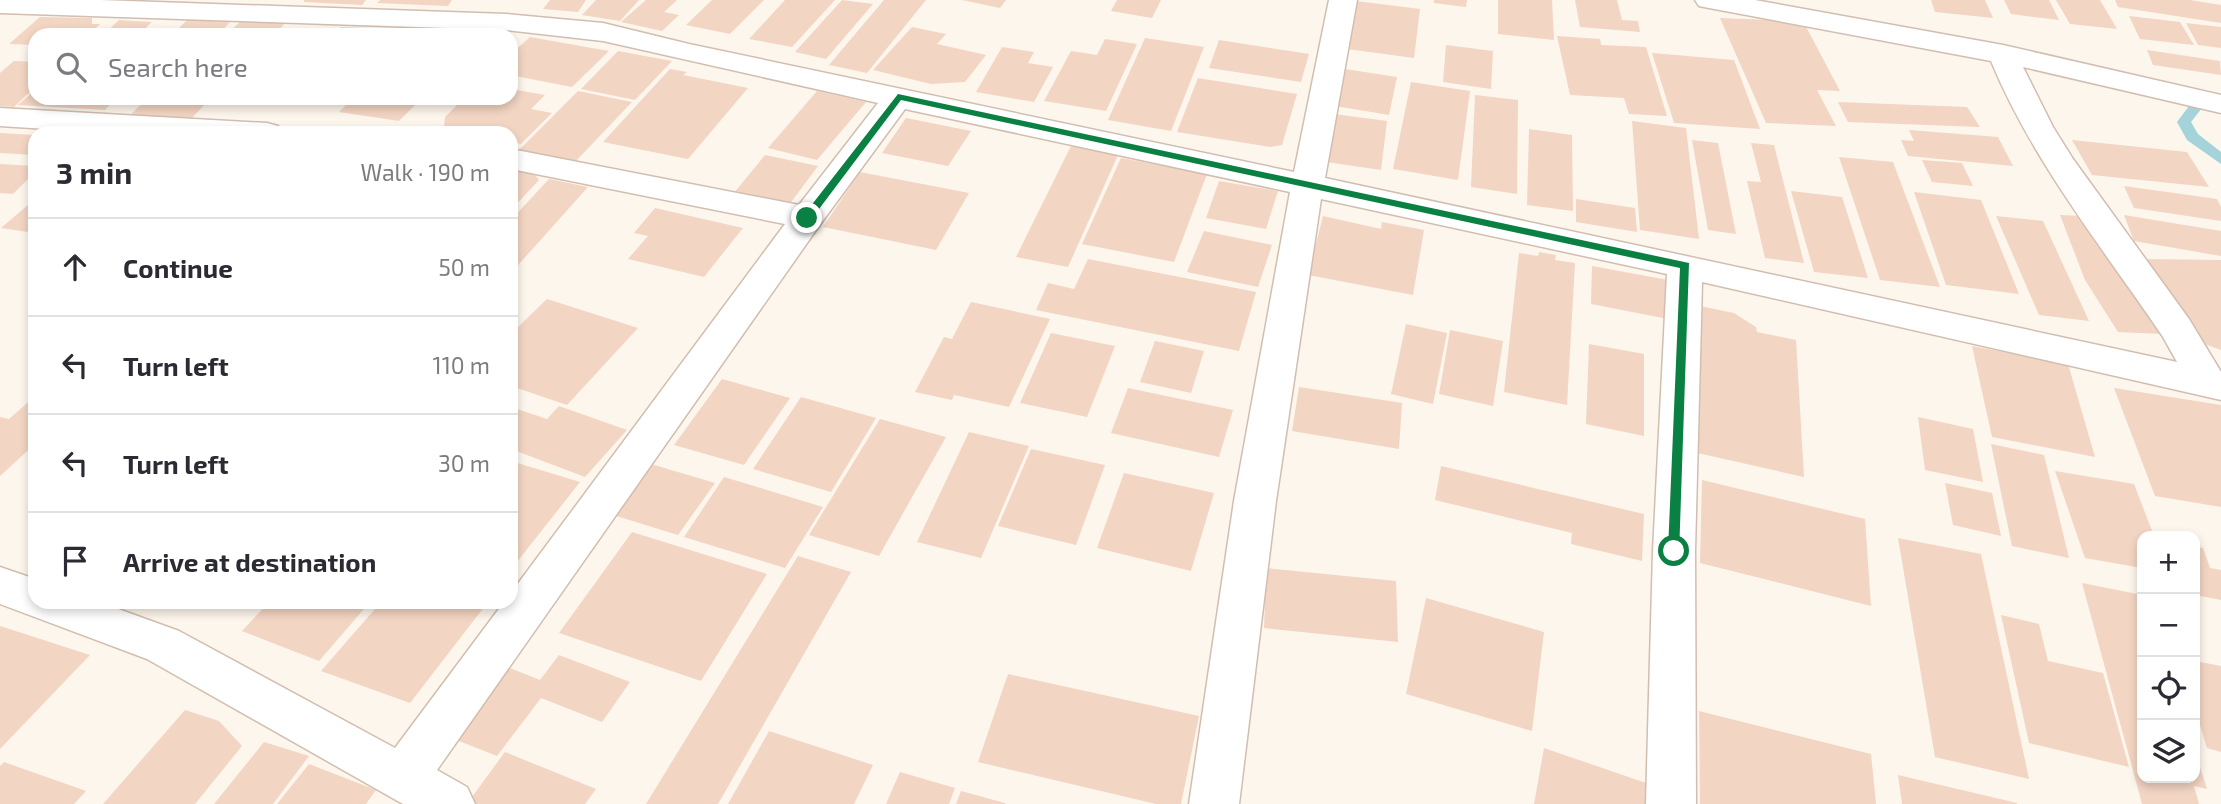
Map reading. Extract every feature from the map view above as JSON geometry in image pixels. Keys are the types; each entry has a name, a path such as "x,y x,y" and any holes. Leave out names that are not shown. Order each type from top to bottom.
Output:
{"street":[{"path":"1214,804 1238,604 1306,183 1343,0"},
{"path":"1709,0 2003,54 2221,104"},
{"path":"0,5 555,26 603,32 1685,265 2214,385"},
{"path":"2003,54 2016,89 2083,200 2214,385"},
{"path":"402,779 807,218 898,97"},
{"path":"0,117 150,126"},
{"path":"518,160 807,218"},
{"path":"1671,804 1674,551 1685,265"},
{"path":"0,585 28,595"},
{"path":"65,609 163,645 450,804"}],"building":[{"path":"304,0 366,0 362,5"},
{"path":"380,0 452,0 448,6 377,3"},
{"path":"550,0 586,0 578,12 543,9"},
{"path":"596,0 639,0 620,21 582,15"},
{"path":"646,0 677,0 664,12 679,15 662,31 621,22"},
{"path":"712,0 764,0 730,34 686,25"},
{"path":"785,0 835,0 792,47 749,39"},
{"path":"842,0 873,4 826,59 795,52"},
{"path":"884,0 926,0 867,73 829,65"},
{"path":"962,0 1006,0 1000,8"},
{"path":"1117,0 1161,0 1152,18 1111,11"},
{"path":"1434,0 1467,0 1466,7 1434,3"},
{"path":"1498,0 1552,0 1554,40 1498,34"},
{"path":"1575,0 1617,0 1622,20 1638,21 1640,32 1580,27"},
{"path":"1931,0 1985,0 1993,18 1935,12"},
{"path":"2004,0 2049,0 2059,20 2011,14"},
{"path":"2056,0 2100,0 2117,29 2070,24"},
{"path":"2115,0 2190,0 2221,5 2221,23 2118,7"},
{"path":"1356,1 1420,9 1414,58 1347,49"},
{"path":"2129,16 2180,22 2194,45 2140,39"},
{"path":"40,17 92,18 92,24 100,24 96,28 28,28 28,45 9,44"},
{"path":"1720,18 1803,21 1840,91 1817,90 1836,126 1766,123"},
{"path":"119,20 152,22 146,28 110,28"},
{"path":"187,20 231,21 224,28 179,28"},
{"path":"241,21 285,23 280,28 234,28"},
{"path":"2186,23 2221,27 2221,48 2198,45"},
{"path":"912,27 946,34 937,44 986,55 965,82 931,84 873,70"},
{"path":"1557,36 1600,39 1601,45 1646,47 1667,116 1629,114 1624,98 1570,95"},
{"path":"530,37 609,51 572,87 518,77 518,48"},
{"path":"1145,38 1204,47 1171,131 1108,120"},
{"path":"1105,39 1137,44 1106,111 1044,101 1071,51 1097,55"},
{"path":"1219,40 1309,54 1301,82 1209,68"},
{"path":"1446,45 1493,51 1491,89 1443,82"},
{"path":"1002,47 1034,52 1028,63 1053,67 1034,102 976,92"},
{"path":"2147,50 2220,61 2221,75 2153,65"},
{"path":"618,51 672,61 635,100 581,89"},
{"path":"1652,53 1734,60 1760,129 1674,123"},
{"path":"14,61 28,62 28,94 14,107 0,106 0,73"},
{"path":"670,69 687,72 683,75 748,88 688,159 603,142"},
{"path":"1345,69 1397,77 1389,115 1335,106"},
{"path":"1198,78 1297,94 1282,145 1270,147 1177,132"},
{"path":"1411,82 1470,91 1458,180 1393,169"},
{"path":"518,90 545,95 531,109 552,113 521,144 518,143 518,126 444,126 445,117 457,105 518,105"},
{"path":"578,91 632,102 576,161 519,150"},
{"path":"817,91 866,102 817,160 768,148"},
{"path":"1475,95 1518,100 1517,194 1471,187"},
{"path":"28,96 28,105 110,105 105,110 18,105"},
{"path":"1838,102 1967,107 1980,127 1848,122"},
{"path":"141,105 204,105 190,120 129,116"},
{"path":"346,105 415,105 399,121 339,112"},
{"path":"1334,114 1387,121 1381,170 1326,162"},
{"path":"906,118 971,131 948,166 882,153"},
{"path":"1632,121 1686,128 1699,239 1640,230"},
{"path":"1529,129 1572,135 1573,211 1527,205"},
{"path":"1909,130 1998,137 2013,166 1908,156 1901,140 1914,141"},
{"path":"0,133 28,135 28,155 0,153"},
{"path":"1692,140 1718,143 1736,234 1708,230"},
{"path":"2072,140 2187,152 2209,187 2092,175"},
{"path":"1751,143 1774,145 1804,263 1765,258 1747,181 1761,182"},
{"path":"1071,146 1118,155 1068,267 1016,257"},
{"path":"765,155 818,166 789,205 734,193"},
{"path":"1839,157 1893,162 1940,287 1880,280"},
{"path":"1121,158 1207,174 1174,262 1082,244"},
{"path":"1922,160 1962,163 1973,186 1932,182"},
{"path":"0,164 28,166 28,179 13,194 0,193"},
{"path":"518,172 533,172 539,180 518,202"},
{"path":"860,172 969,193 936,250 823,227"},
{"path":"549,179 588,187 518,265 518,212"},
{"path":"1219,181 1278,191 1266,229 1206,218"},
{"path":"2124,186 2217,199 2221,207 2221,221 2134,208"},
{"path":"1791,191 1842,197 1868,278 1814,272"},
{"path":"1914,192 1981,200 2019,294 1946,285"},
{"path":"1576,199 1635,208 1637,232 1576,222"},
{"path":"28,205 28,232 1,228"},
{"path":"655,208 743,228 704,277 628,259 648,236 634,233"},
{"path":"2060,215 2083,216 2162,334 2118,332 2085,280"},
{"path":"2124,215 2221,231 2221,256 2134,241"},
{"path":"1323,216 1381,229 1382,222 1424,230 1413,295 1308,275"},
{"path":"1996,216 2043,221 2089,321 2039,315"},
{"path":"1204,231 1272,245 1258,287 1187,272"},
{"path":"1539,252 1556,255 1555,260 1575,263 1567,405 1504,392 1519,253 1538,256"},
{"path":"1088,259 1256,292 1239,351 1036,310 1048,283 1074,289"},
{"path":"2145,259 2221,260 2221,350 2196,341"},
{"path":"1592,266 1668,280 1668,319 1591,304"},
{"path":"547,299 638,328 567,405 518,388 518,327"},
{"path":"971,302 1050,319 1009,407 954,395 952,400 915,392 944,337 952,339"},
{"path":"1695,305 1734,313 1756,327 1757,332 1796,340 1804,477 1693,452"},
{"path":"1406,324 1447,333 1433,404 1391,394"},
{"path":"1450,330 1503,341 1493,406 1439,394"},
{"path":"1051,333 1115,346 1087,417 1020,403"},
{"path":"1155,341 1204,351 1191,393 1140,382"},
{"path":"1589,344 1644,354 1644,436 1586,424"},
{"path":"1972,346 2068,364 2095,457 1992,437"},
{"path":"722,379 790,398 744,465 674,445"},
{"path":"1299,387 1402,403 1399,449 1292,431"},
{"path":"1128,388 1233,410 1219,457 1111,433"},
{"path":"2114,388 2221,405 2221,507 2155,496"},
{"path":"801,397 876,418 831,492 753,469"},
{"path":"28,402 28,450 0,476 0,417 9,419"},
{"path":"559,406 627,430 585,477 518,452 518,409 547,419"},
{"path":"1918,417 1973,429 1983,482 1925,470"},
{"path":"880,419 946,437 879,556 809,535"},
{"path":"969,432 1029,446 981,558 917,542"},
{"path":"1991,444 2044,455 2069,558 2012,546"},
{"path":"1031,449 1105,465 1076,545 998,526"},
{"path":"518,463 580,482 518,561"},
{"path":"651,464 715,483 678,535 613,515"},
{"path":"1441,466 1644,514 1642,561 1571,544 1572,533 1435,500"},
{"path":"2055,471 2134,484 2152,531 2137,531 2137,567 2085,558"},
{"path":"1124,473 1214,493 1191,571 1097,548"},
{"path":"724,477 823,507 785,568 684,537"},
{"path":"1702,480 1865,519 1871,606 1700,563"},
{"path":"1945,483 1992,493 2001,536 1953,525"},
{"path":"632,532 767,574 701,681 559,633"},
{"path":"1898,538 1981,554 2029,779 1935,757"},
{"path":"2200,548 2203,548 2210,568 2221,570 2221,600 2200,596"},
{"path":"798,556 851,572 718,804 646,804"},
{"path":"1266,568 1396,581 1398,642 1264,628"},
{"path":"2082,583 2137,594 2137,783 2200,783 2200,767 2207,789 2194,786 2199,804 2142,804"},
{"path":"1426,598 1544,632 1532,731 1406,694"},
{"path":"262,609 364,609 319,661 242,631"},
{"path":"375,609 483,609 410,703 321,671"},
{"path":"2001,615 2039,624 2048,661 2103,673 2129,767 2029,743"},
{"path":"0,626 90,655 0,749"},
{"path":"559,655 630,682 602,722 541,698 497,756 454,739 510,668 540,680"},
{"path":"2200,662 2221,666 2221,752 2207,748 2200,725"},
{"path":"1008,674 1199,716 1181,804 1156,804 978,762"},
{"path":"185,710 219,721 242,746 195,804 103,804"},
{"path":"1699,711 1871,754 1876,804 1700,804"},
{"path":"769,731 873,765 854,804 728,804"},
{"path":"264,742 309,756 273,804 214,804"},
{"path":"1544,748 1649,784 1647,804 1534,804"},
{"path":"505,752 596,789 585,804 475,804 469,801"},
{"path":"4,762 86,791 74,804 0,804 0,766"},
{"path":"309,764 376,790 366,804 277,804"},
{"path":"900,772 955,788 949,804 886,804"},
{"path":"1898,775 2017,803 2017,804 1902,804"},
{"path":"961,791 1005,803 1005,804 956,804"}],"waterway":[{"path":"2221,99 2197,105 2184,122 2192,137 2221,159"}],"route":[{"path":"807,218 898,97 1685,265 1674,551"}]}
